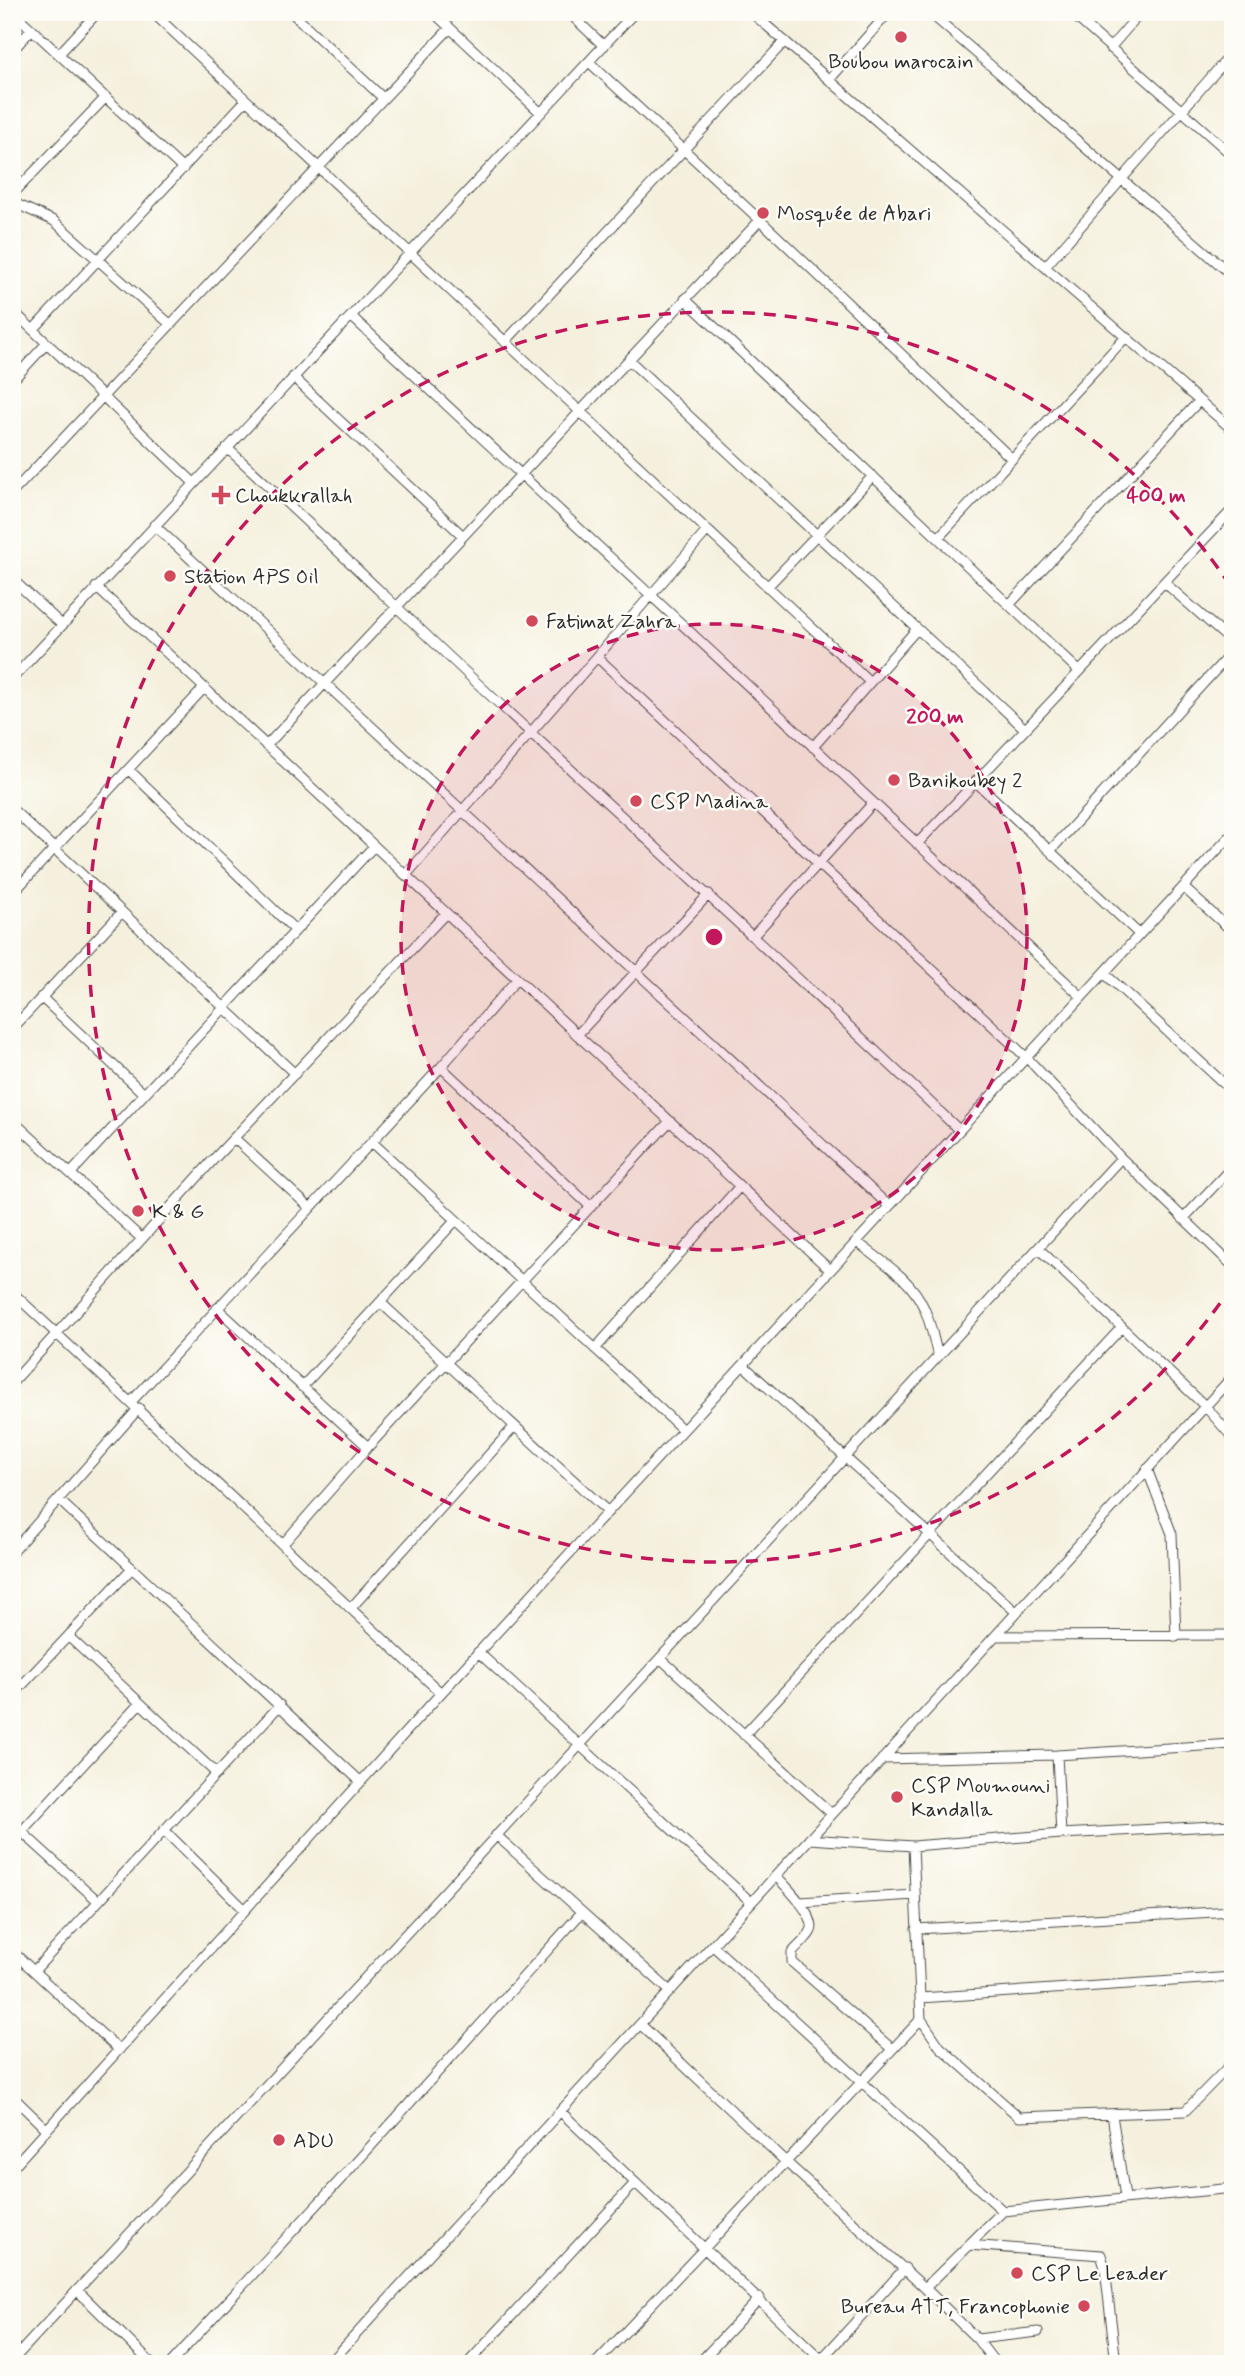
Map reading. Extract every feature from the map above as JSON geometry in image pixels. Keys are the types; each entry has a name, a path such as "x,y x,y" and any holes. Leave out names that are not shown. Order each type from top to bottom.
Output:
{"street":[{"path":"13,12 183,169"},
{"path":"59,54 98,12"},
{"path":"290,12 383,98"},
{"path":"433,12 541,113"},
{"path":"568,12 604,46"},
{"path":"12,679 635,12"},
{"path":"751,12 1233,430"},
{"path":"829,80 889,12"},
{"path":"929,12 1233,276"},
{"path":"1070,12 1233,156"},
{"path":"1110,48 1141,12"},
{"path":"157,14 318,168 870,682"},
{"path":"12,493 450,28"},
{"path":"12,51 32,29"},
{"path":"505,342 785,41"},
{"path":"1045,267 1233,52"},
{"path":"589,62 1012,459"},
{"path":"12,195 106,97"},
{"path":"33,330 246,100"},
{"path":"12,202 54,220 170,324"},
{"path":"266,746 760,220"},
{"path":"685,299 1079,671"},
{"path":"12,310 194,483"},
{"path":"351,316 1082,997"},
{"path":"939,538 1125,337"},
{"path":"12,382 47,343"},
{"path":"629,360 1025,729"},
{"path":"293,377 463,536"},
{"path":"1009,605 1199,401"},
{"path":"227,448 530,733 709,894 959,1130"},
{"path":"767,587 873,476"},
{"path":"917,844 1233,509"},
{"path":"154,525 889,1206"},
{"path":"406,875 707,531"},
{"path":"12,579 62,625"},
{"path":"1165,583 1233,643"},
{"path":"96,587 830,1270"},
{"path":"813,747 917,629"},
{"path":"1050,851 1233,651"},
{"path":"597,657 1026,1057 1121,1157 1233,1266"},
{"path":"12,894 204,688"},
{"path":"129,770 295,930"},
{"path":"976,782 1139,934"},
{"path":"753,936 873,803"},
{"path":"12,809 295,1074"},
{"path":"12,2168 478,1652 1233,833"},
{"path":"71,1173 374,846"},
{"path":"1184,887 1233,932"},
{"path":"578,1035 709,894"},
{"path":"12,1029 122,912"},
{"path":"12,1383 234,1138 446,913"},
{"path":"1104,973 1233,1092"},
{"path":"12,1552 59,1500 217,1308 441,1067 517,979"},
{"path":"41,997 143,1093"},
{"path":"441,1067 591,1207"},
{"path":"12,1120 142,1240"},
{"path":"283,1544 368,1447 524,1282 670,1121"},
{"path":"234,1138 309,1207"},
{"path":"372,1142 683,1430"},
{"path":"12,2361 1121,1157"},
{"path":"1183,1219 1233,1166"},
{"path":"595,1349 740,1186"},
{"path":"302,1387 456,1220"},
{"path":"857,1242 906,1280 916,1293 925,1309 938,1357"},
{"path":"1039,1249 1205,1406 1233,1438"},
{"path":"12,1292 441,1693"},
{"path":"380,1302 608,1512"},
{"path":"217,1308 368,1447"},
{"path":"744,1735 1122,1326"},
{"path":"743,1365 1016,1612"},
{"path":"329,2364 1233,1376"},
{"path":"352,1608 514,1427"},
{"path":"1147,1469 1172,1534 1176,1637"},
{"path":"59,1500 360,1782"},
{"path":"12,1696 132,1568"},
{"path":"995,1636 1233,1635"},
{"path":"69,1637 217,1774"},
{"path":"478,1652 751,1902"},
{"path":"660,1658 832,1814"},
{"path":"21,1832 140,1703"},
{"path":"34,1971 280,1705"},
{"path":"882,1759 1057,1755 1233,1744"},
{"path":"1057,1755 1061,1834"},
{"path":"12,1823 98,1901"},
{"path":"809,1839 913,1846 1061,1834 1233,1825"},
{"path":"164,1830 245,1910"},
{"path":"496,1835 670,1991"},
{"path":"913,1846 921,2019 940,2047 1019,2117 1185,2112 1233,2062"},
{"path":"776,1875 800,1902 812,1927 792,1953 792,1962 892,2049"},
{"path":"800,1902 915,1895"},
{"path":"916,1929 1233,1911"},
{"path":"170,2364 582,1912"},
{"path":"712,1945 1003,2211"},
{"path":"12,1951 119,2050"},
{"path":"920,1998 1233,1977"},
{"path":"595,2364 921,2019"},
{"path":"640,2025 786,2162 905,2268 977,2339 996,2364"},
{"path":"12,2096 47,2130"},
{"path":"560,2111 760,2298 822,2362 905,2268"},
{"path":"1112,2115 1125,2197"},
{"path":"467,2364 635,2183"},
{"path":"925,2288 1003,2211 1233,2188"},
{"path":"968,2245 1101,2255 1105,2268 1116,2364"},
{"path":"77,2290 152,2364"},
{"path":"698,2364 760,2298"},
{"path":"977,2339 1038,2332"}],"place":[{"name":"Boubou marocain","path":"901,37"},
{"name":"Mosquée de Abari","path":"763,213"},
{"name":"Choukkrallah","path":"221,495"},
{"name":"Station APS Oil","path":"170,576"},
{"name":"Fatimat Zahra","path":"532,621"},
{"name":"Banikoubey 2","path":"894,780"},
{"name":"CSP Madina","path":"636,801"},
{"name":"K & G","path":"138,1211"},
{"name":"CSP Moumouni Kandalla","path":"897,1797"},
{"name":"ADU","path":"279,2140"},
{"name":"CSP Le Leader","path":"1017,2273"},
{"name":"Bureau ATT, Francophonie","path":"1084,2306"}]}
